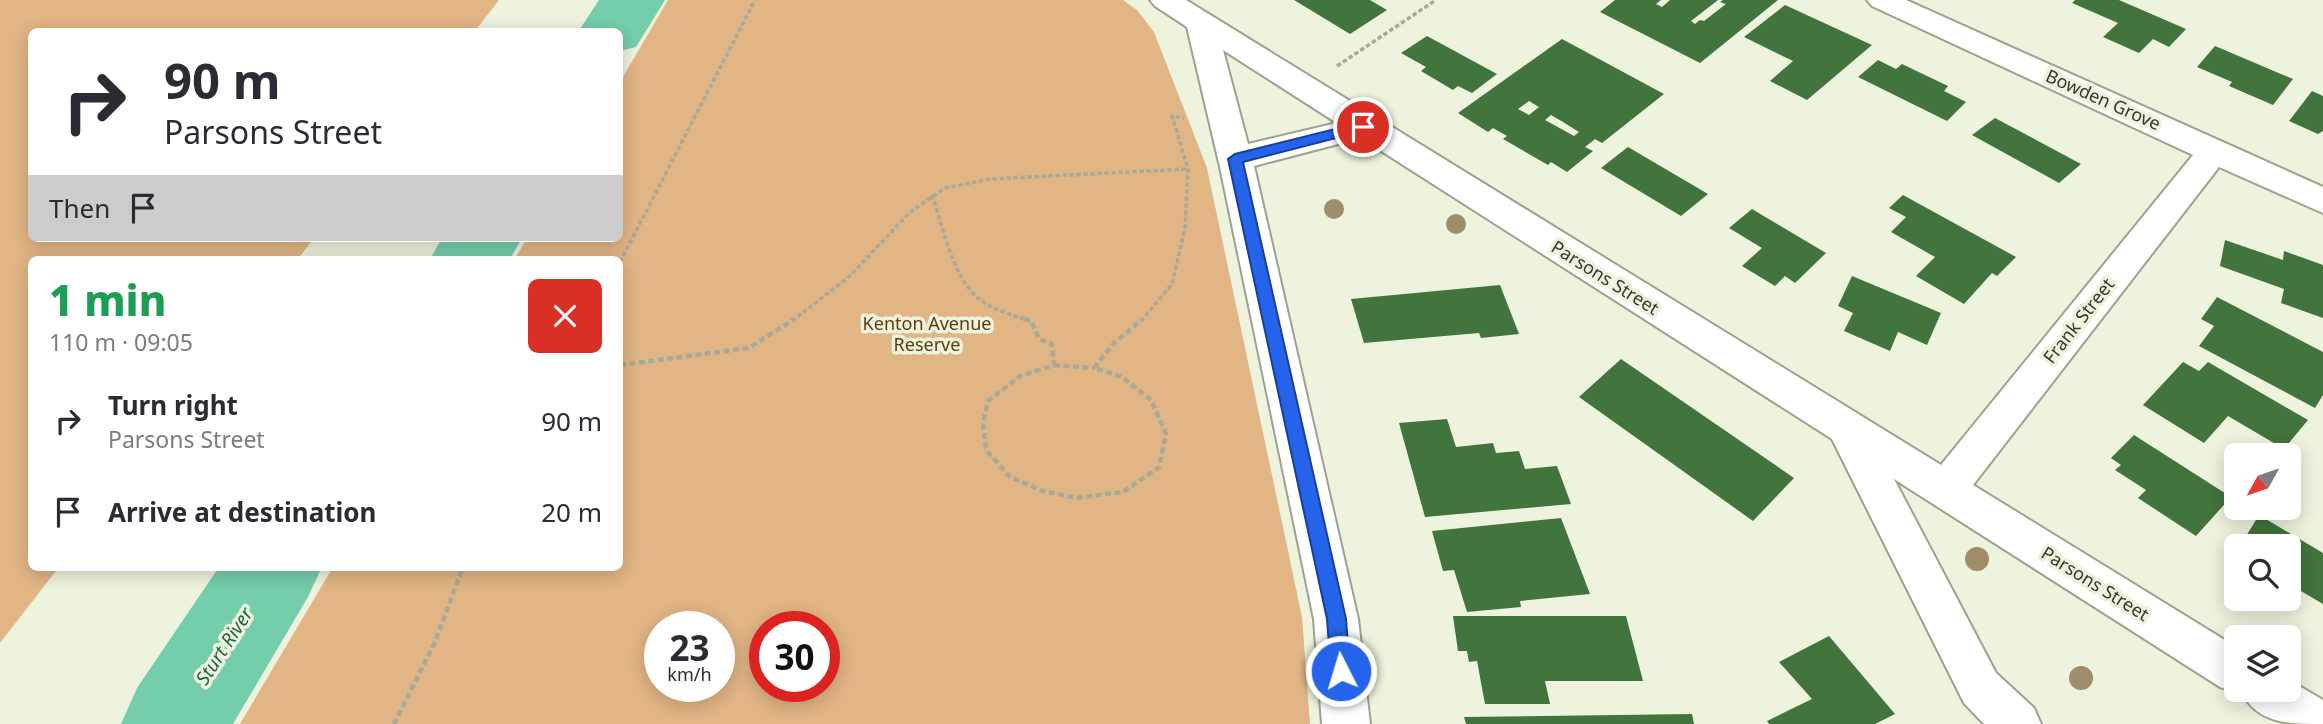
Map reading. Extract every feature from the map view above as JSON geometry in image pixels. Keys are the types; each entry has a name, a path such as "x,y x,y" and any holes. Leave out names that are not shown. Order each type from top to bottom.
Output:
{"street":[{"name":"Parsons Street","path":"1165,0 1363,127 2224,664"},
{"name":"Bowden Grove","path":"1882,0 2323,201"},
{"path":"1201,23 1236,163 1336,619 1346,724"},
{"path":"1236,163 1363,127"},
{"name":"Frank Street","path":"1945,490 2214,151"},
{"path":"1847,429 1980,688 2017,724"},
{"path":"2284,702 2320,724"}],"path":[{"path":"623,256 755,0"},
{"path":"1288,79 1311,64 1327,73 1436,0"},
{"path":"1094,368 1115,342 1143,319 1172,285 1185,228 1188,169 1171,116 1225,118"},
{"path":"623,365 748,348 807,311 849,276 909,213 945,188 990,179 1188,169 1236,163"},
{"path":"933,195 953,256 976,296 1003,313 1031,321 1039,339 1052,344 1054,365"},
{"path":"1054,365 1094,368 1122,377 1152,400 1166,434 1159,467 1123,492 1076,498 1043,491 1010,477 986,450 983,425 988,401 1020,376 1054,365"},
{"path":"394,724 435,642 462,571"}],"green space":[{"path":"0,0 499,0 477,28 28,28 28,242 311,242 300,256 28,256 28,571 56,571 0,643"},
{"name":"Kenton Avenue Reserve","path":"668,0 1123,0 1137,10 1154,32 1207,168 1302,617 1310,724 240,724 331,571 623,571 623,256 517,256 525,242 623,242 623,77"}],"building":[{"path":"1294,0 1370,0 1387,10 1350,34"},
{"path":"1615,0 1661,0 1656,4 1662,7 1670,0 1718,0 1691,21 1695,24 1700,20 1704,21 1726,4 1720,2 1723,0 1778,0 1700,63 1600,12"},
{"path":"2075,0 2119,0 2186,29 2169,47 2153,39 2139,53 2103,37 2118,23 2072,3"},
{"path":"1785,5 1872,45 1807,100 1770,81 1793,61 1744,37"},
{"path":"1427,36 1497,74 1472,93 1458,86 1453,90 1421,71 1426,67 1401,53"},
{"path":"1562,39 1664,94 1602,143 1595,139 1585,147 1593,151 1567,172 1551,162 1548,165 1503,139 1507,136 1493,128 1488,132 1458,113","holes":["1529,101 1539,107 1529,115 1518,109","1551,115 1563,122 1579,132 1574,136 1545,120"]},
{"path":"2215,46 2293,79 2273,105 2229,86 2232,82 2197,67"},
{"path":"1878,60 1896,69 1902,64 1948,86 1944,91 1966,102 1947,121 1858,77"},
{"path":"2312,91 2323,96 2323,131 2318,134 2289,121"},
{"path":"1995,118 2081,164 2059,183 1972,135"},
{"path":"1628,147 1708,194 1681,216 1601,168"},
{"path":"1903,195 2016,257 1997,276 1992,273 1964,304 1916,276 1935,257 1891,232 1906,217 1889,208"},
{"path":"1752,209 1826,253 1795,283 1785,276 1775,286 1742,266 1762,248 1729,228"},
{"path":"2225,240 2283,260 2284,251 2323,265 2323,318 2281,303 2284,289 2220,266"},
{"path":"1852,276 1941,313 1927,345 1898,332 1890,351 1844,331 1853,313 1838,306"},
{"path":"1500,285 1519,334 1481,338 1479,333 1364,343 1351,299"},
{"path":"2217,297 2323,352 2323,395 2315,408 2199,346 2214,326 2201,319"},
{"path":"1621,359 1794,478 1753,521 1579,397"},
{"path":"2183,362 2199,371 2208,362 2308,420 2289,443 2274,443 2228,416 2204,443 2143,405"},
{"path":"1447,419 1456,447 1493,443 1496,453 1519,451 1525,469 1557,466 1571,504 1425,517 1399,423"},
{"path":"2134,435 2224,493 2224,505 2196,536 2138,498 2146,490 2115,470 2121,465 2111,458"},
{"path":"1561,518 1590,594 1520,601 1521,607 1467,612 1454,570 1443,571 1432,531"},
{"path":"2256,520 2267,520 2291,534 2247,534"},
{"path":"2301,540 2323,553 2323,604 2301,591"},
{"path":"1453,616 1626,616 1643,681 1545,681 1550,704 1485,704 1477,661 1469,662 1467,651 1458,651"},
{"path":"1829,636 1895,714 1875,724 1769,724 1767,721 1812,699 1779,662"},
{"path":"1692,714 1694,724 1466,724 1464,717"}],"waterway":[{"name":"Sturt River","path":"614,28 632,0"},
{"name":"Sturt River","path":"472,256 481,242"},
{"name":"Sturt River","path":"174,724 271,571"}],"route":[{"path":"1341,671 1336,619 1235,159 1363,127"}]}
